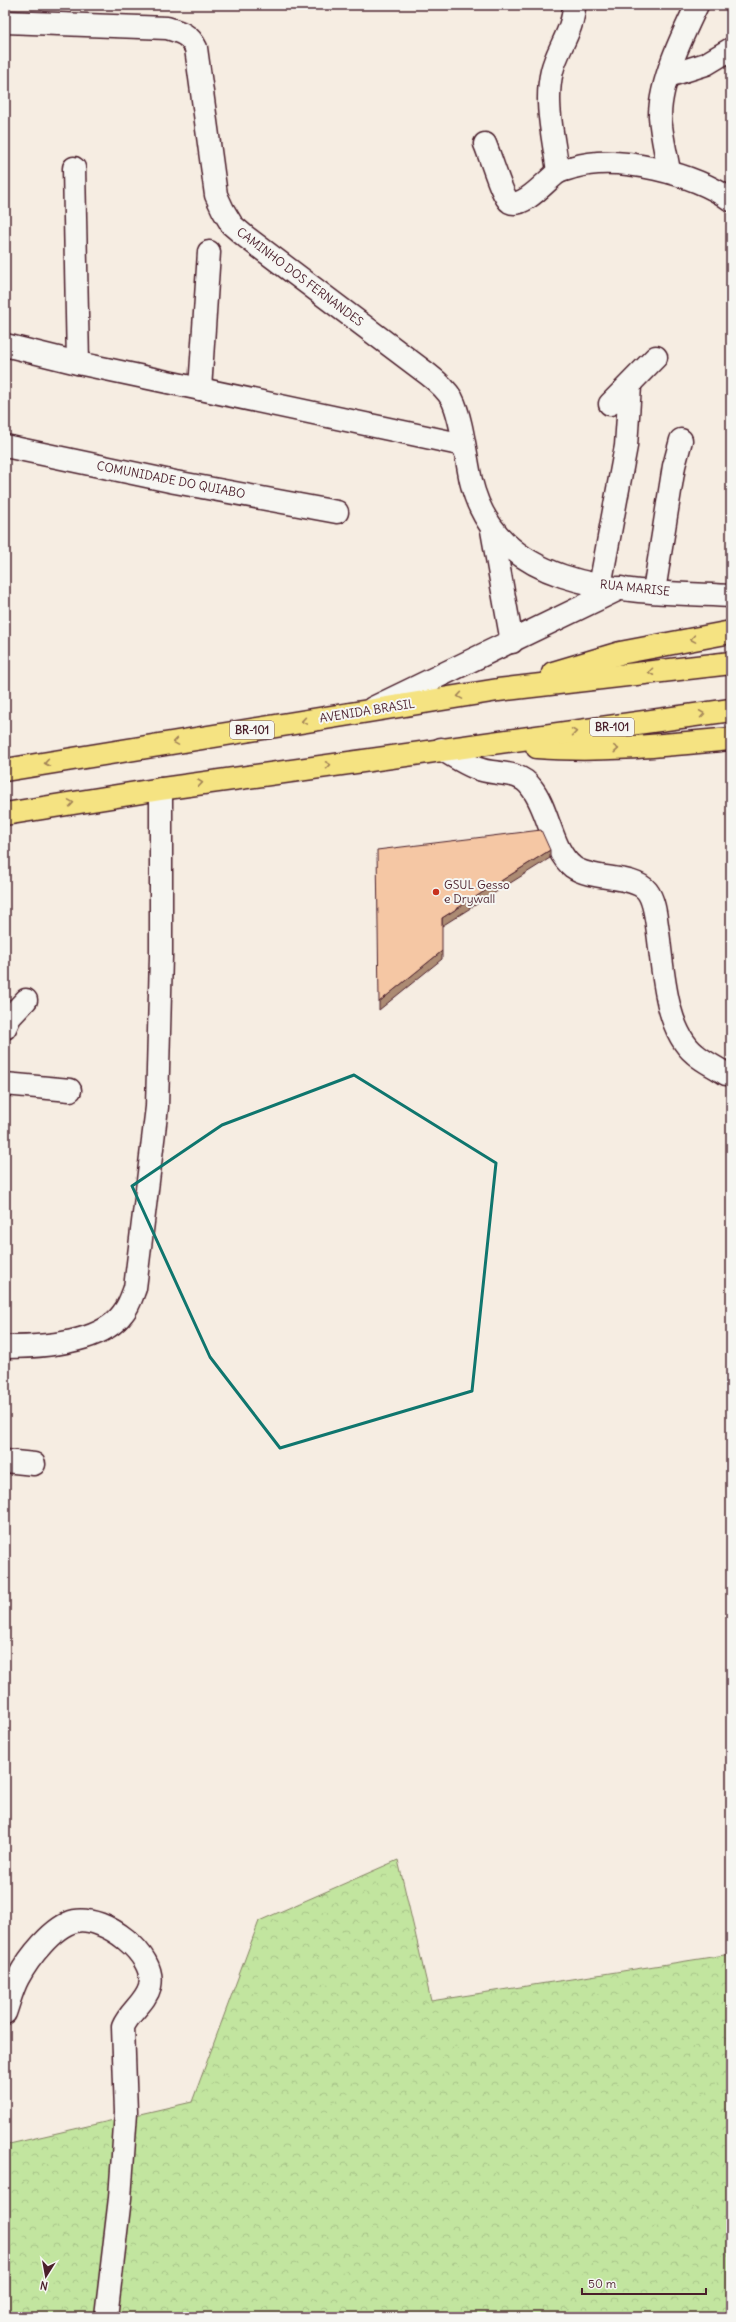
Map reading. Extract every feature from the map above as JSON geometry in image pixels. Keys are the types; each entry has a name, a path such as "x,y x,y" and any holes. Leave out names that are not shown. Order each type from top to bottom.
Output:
{"highway":[{"path":"498,690 620,653 731,632"},
{"name":"AVENIDA BRASIL","path":"5,770 498,690 731,663"},
{"name":"BR-101","path":"5,814 161,789 731,710"},
{"path":"494,744 573,750 610,749 731,739"}],"street":[{"path":"558,172 548,99 552,70 570,29 574,5"},
{"path":"669,171 660,117 662,98 668,76 696,5"},
{"name":"CAMINHO DOS FERNANDES","path":"5,22 167,28 182,32 192,39 196,48 215,189 223,210 232,225 429,375 446,390 453,401 480,508 492,530 512,550 540,568"},
{"path":"668,76 706,64 731,49"},
{"path":"485,144 506,198 511,202 520,203 558,172 582,165 601,164 669,171 718,190 731,200"},
{"path":"74,168 78,363"},
{"path":"200,389 209,252"},
{"path":"5,345 78,363 464,445"},
{"path":"610,404 630,386 656,357"},
{"path":"366,711 512,642 611,587 626,446 630,386"},
{"path":"654,592 674,466 681,440"},
{"name":"COMUNIDADE DO QUIABO","path":"5,446 174,482 337,512"},
{"path":"492,530 512,642"},
{"name":"RUA MARISE","path":"540,568 611,587 654,592 731,596"},
{"path":"441,749 477,769 508,774 522,779 531,786 540,801 565,858 573,867 595,876 630,882 642,886 647,892 657,925 666,989 675,1024 683,1040 694,1054 726,1074"},
{"path":"5,1347 68,1342 95,1334 112,1325 124,1312 135,1288 157,1107 161,956 161,789"},
{"path":"5,1028 10,1017 26,1000"},
{"path":"5,1084 70,1090"},
{"path":"5,1461 34,1464"},
{"path":"5,2013 18,1978 47,1939 59,1928 75,1921 90,1921 111,1929 130,1943 143,1957 149,1973 150,1986 142,2000 127,2016 123,2027 126,2112 120,2198 106,2317"}],"highlighted area":[{"path":"354,1075 496,1163 472,1391 280,1448 210,1357 132,1186 222,1125"}],"green space":[{"path":"398,1860 431,2001 731,1954 731,2317 5,2317 5,2145 192,2102 259,1921"}],"building":[{"name":"GSUL Gesso e Drywall","path":"541,830 550,850 442,918 442,951 379,1002 377,850"}],"place":[{"name":"GSUL Gesso e Drywall","path":"436,892"}]}
